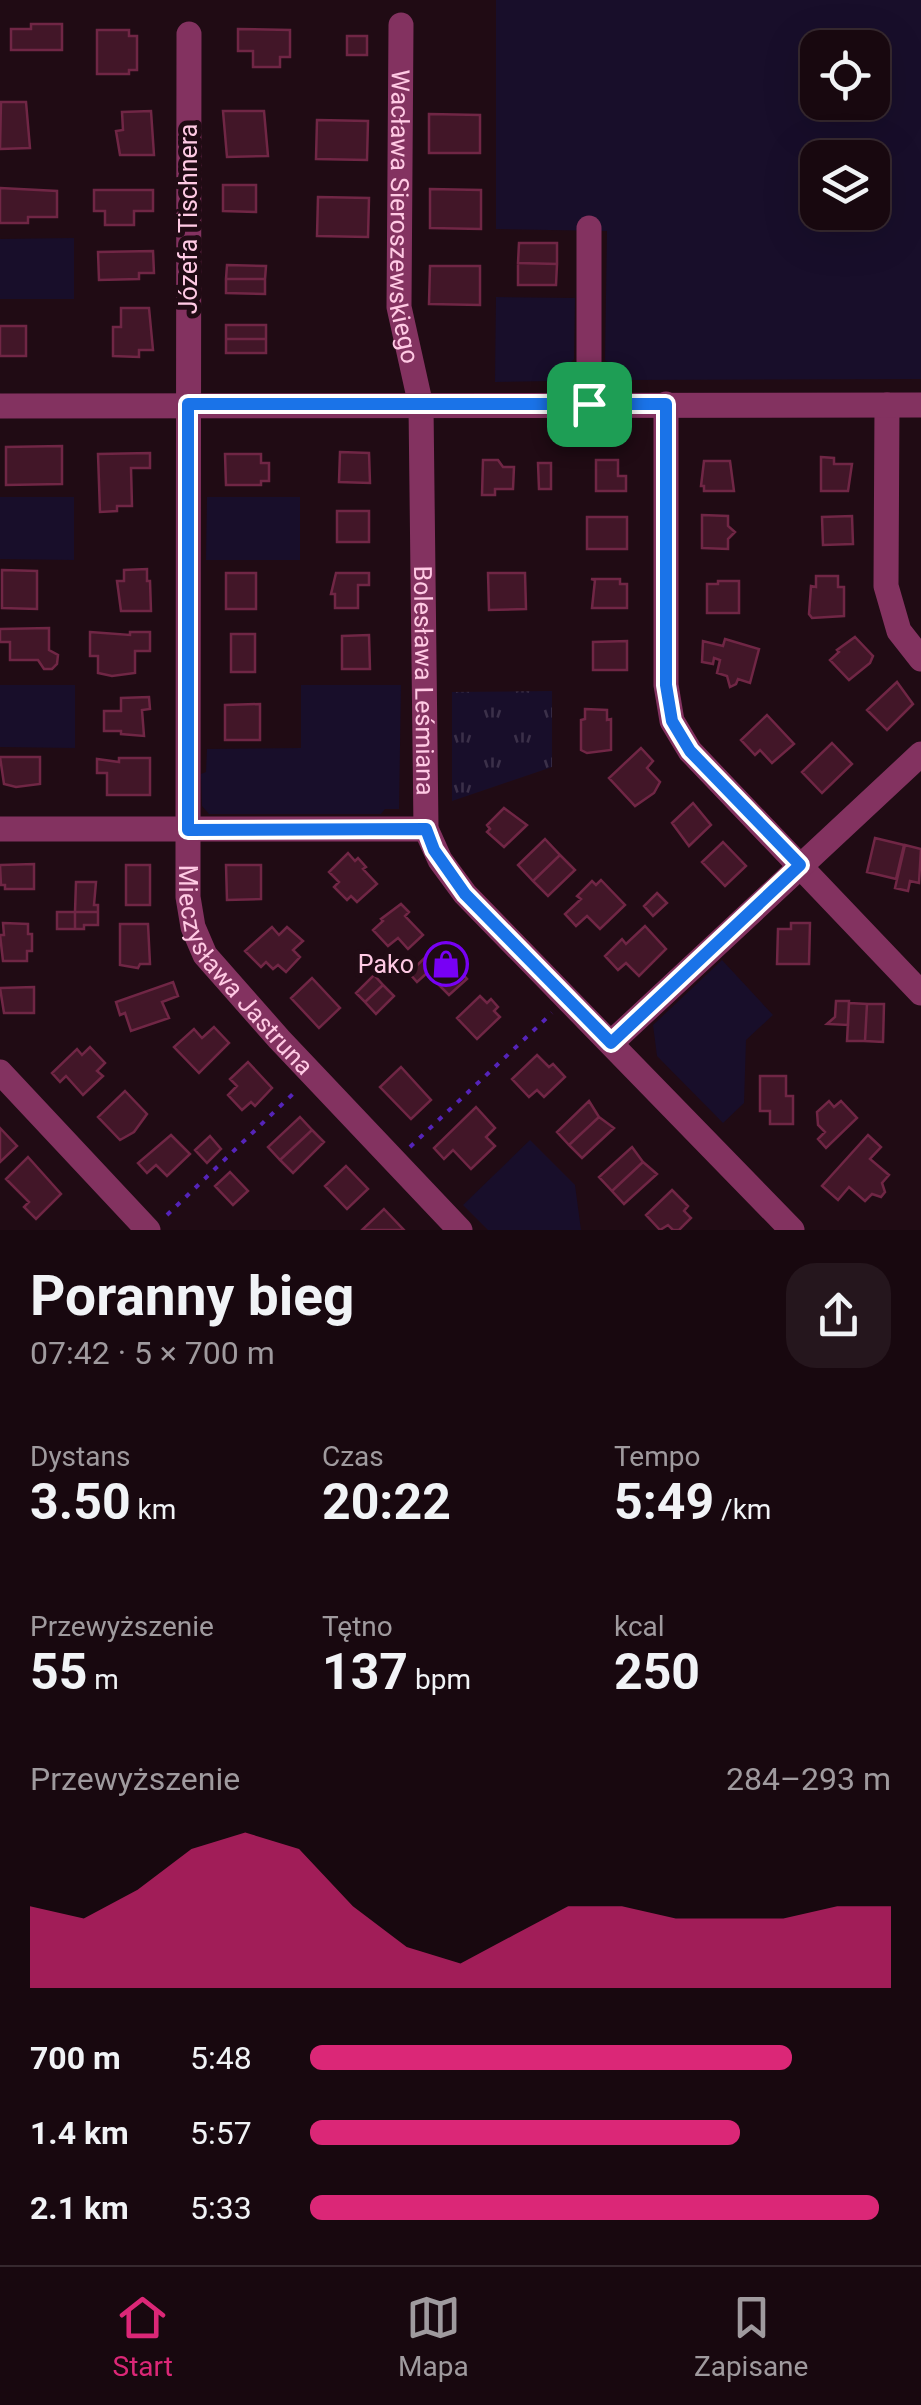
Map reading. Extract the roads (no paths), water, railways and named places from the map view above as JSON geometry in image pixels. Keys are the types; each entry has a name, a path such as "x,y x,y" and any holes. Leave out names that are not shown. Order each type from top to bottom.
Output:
{"street":[{"name":"Wacława Sieroszewskiego","path":"400,25 399,307 421,406"},
{"name":"Józefa Tischnera","path":"188,404 189,34"},
{"path":"589,228 589,404"},
{"name":"Mieczysława Jastruna","path":"188,404 188,896 193,927 205,955 278,1039 460,1230"},
{"path":"666,404 666,685 672,721 690,751 921,993"},
{"path":"0,406 921,405"},
{"name":"Bolesława Leśmiana","path":"421,406 426,829 434,850 465,894 792,1230"},
{"path":"887,406 886,586 899,631 921,659"},
{"path":"611,1043 921,754"},
{"path":"0,828 426,829"},
{"path":"0,1072 154,1226"}],"place":[{"name":"Pako","path":"446,964"}]}
